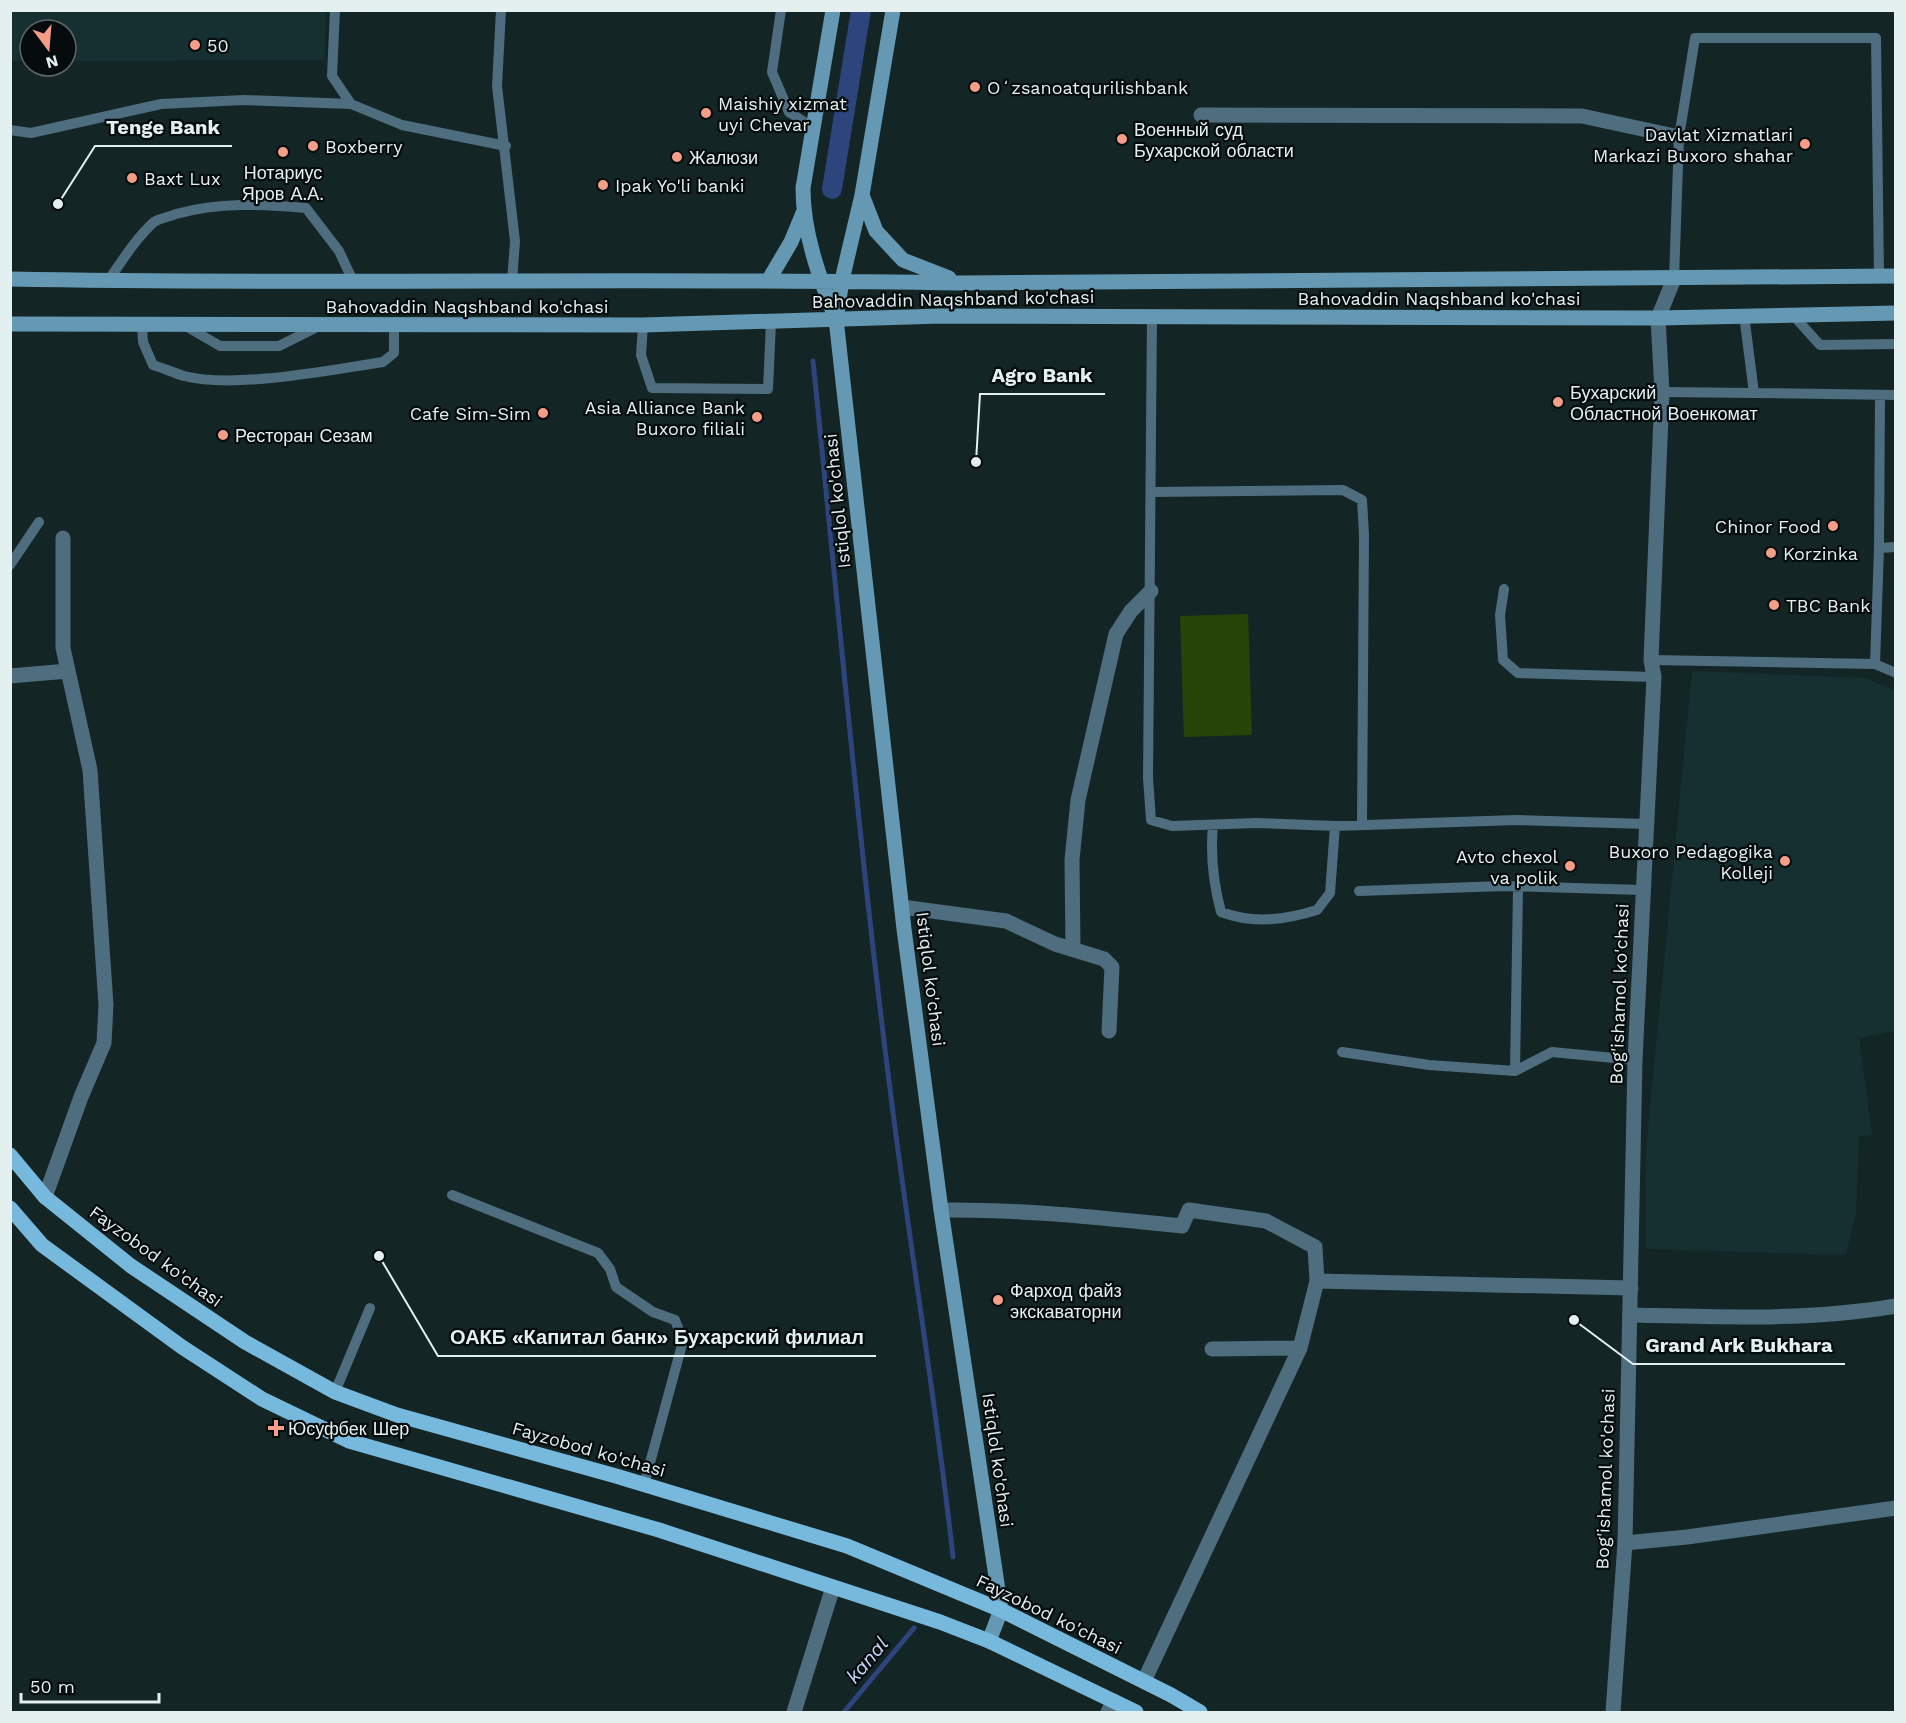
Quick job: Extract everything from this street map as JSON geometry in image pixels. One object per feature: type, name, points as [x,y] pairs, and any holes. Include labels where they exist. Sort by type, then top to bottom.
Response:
[{"type":"main road","points":[[832,10],[803,188],[803,213],[820,280],[836,319]]},
{"type":"main road","points":[[836,319],[842,280],[862,195],[893,10]]},
{"type":"main road","points":[[862,195],[876,231],[903,260],[960,283]]},
{"type":"main road","points":[[768,281],[791,242],[803,213]]},
{"type":"main road","name":"Bahovaddin Naqshband ko'chasi","points":[[10,279],[512,282],[842,280],[960,283],[1896,276]]},
{"type":"main road","name":"Bahovaddin Naqshband ko'chasi","points":[[10,324],[643,325],[836,319],[1152,316],[1658,318],[1896,313]]},
{"type":"main road","name":"Istiqlol ko'chasi","points":[[836,319],[902,907],[941,1210],[1000,1610],[989,1641]]},
{"type":"main road","name":"Fayzobod ko'chasi","points":[[10,1155],[45,1197],[141,1272],[245,1342],[335,1392],[397,1415],[644,1485],[847,1546],[1000,1610],[1144,1681],[1200,1713]]},
{"type":"main road","points":[[10,1208],[42,1245],[182,1347],[262,1399],[349,1441],[659,1530],[833,1587],[989,1641],[1111,1707],[1136,1713]]},
{"type":"street","points":[[1201,115],[1582,116],[1679,137]]},
{"type":"street","name":"Bog'ishamol ko'chasi","points":[[1613,1713],[1625,1543],[1635,1060],[1654,677],[1651,660],[1662,392],[1658,318],[1674,279]]},
{"type":"street","points":[[45,1197],[81,1096],[104,1043],[106,1005],[90,770],[63,648],[63,538]]},
{"type":"street","points":[[1073,949],[1072,860],[1078,800],[1116,634],[1131,611],[1151,591]]},
{"type":"street","points":[[10,676],[68,671]]},
{"type":"street","points":[[902,907],[1006,921],[1073,949],[1104,959],[1112,967],[1109,1031]]},
{"type":"street","points":[[941,1210],[1030,1212],[1182,1226],[1189,1210],[1266,1221],[1315,1246],[1317,1281],[1300,1348],[1144,1681]]},
{"type":"street","points":[[1317,1281],[1630,1288]]},
{"type":"street","points":[[1630,1316],[1784,1317],[1853,1313],[1896,1306]]},
{"type":"street","points":[[1212,1349],[1300,1348]]},
{"type":"street","points":[[1625,1543],[1687,1537],[1896,1508]]},
{"type":"street","points":[[794,1713],[833,1587]]},
{"type":"lane","points":[[335,10],[332,76],[351,104]]},
{"type":"lane","points":[[501,10],[497,86],[506,146],[515,241],[512,282]]},
{"type":"lane","points":[[781,10],[772,72],[789,112],[813,128]]},
{"type":"lane","points":[[1674,279],[1679,137],[1695,38],[1876,38],[1879,276]]},
{"type":"lane","points":[[10,130],[31,133],[161,104],[244,100],[351,104],[402,125],[506,146]]},
{"type":"lane","points":[[108,281],[127,253],[156,221],[193,209],[224,205],[267,204],[306,208],[339,251],[353,280]]},
{"type":"lane","points":[[1792,314],[1820,345],[1896,344]]},
{"type":"lane","points":[[1744,315],[1754,393]]},
{"type":"lane","points":[[1152,316],[1148,778],[1151,820],[1172,826],[1335,826],[1517,820],[1646,824]]},
{"type":"lane","points":[[643,325],[641,355],[652,388],[768,389],[771,322]]},
{"type":"lane","points":[[142,325],[143,342],[153,365],[185,376],[222,379],[274,378],[383,362],[394,353],[394,325]]},
{"type":"lane","points":[[1662,392],[1896,395]]},
{"type":"lane","points":[[1875,664],[1879,548],[1880,395]]},
{"type":"lane","points":[[1151,492],[1343,490],[1362,500],[1364,535],[1362,825]]},
{"type":"lane","points":[[10,565],[39,522]]},
{"type":"lane","points":[[1879,548],[1896,547]]},
{"type":"lane","points":[[1504,589],[1500,615],[1503,660],[1518,673],[1654,677]]},
{"type":"lane","points":[[1651,660],[1875,664],[1896,673]]},
{"type":"lane","points":[[1213,825],[1210,854],[1212,880],[1221,912],[1239,918],[1267,920],[1317,910],[1330,893],[1335,826]]},
{"type":"lane","points":[[1359,891],[1518,887],[1642,890]]},
{"type":"lane","points":[[1515,1071],[1518,887]]},
{"type":"lane","points":[[1342,1052],[1429,1065],[1515,1071],[1552,1052],[1635,1060]]},
{"type":"lane","points":[[452,1195],[598,1253],[610,1269],[616,1287],[653,1312],[675,1320],[683,1341],[644,1485]]},
{"type":"lane","points":[[335,1392],[370,1308]]},
{"type":"shaded area","name":"50","points":[[12,11],[326,11],[325,60],[78,61],[78,18],[18,18],[18,61],[11,61]]},
{"type":"shaded area","name":"Buxoro Pedagogika Kolleji","points":[[1692,671],[1866,678],[1895,691],[1895,1031],[1859,1038],[1872,1134],[1859,1137],[1856,1213],[1846,1255],[1646,1249],[1646,1149]]},
{"type":"green space","points":[[1248,614],[1252,735],[1184,737],[1180,616]]},
{"type":"waterway","points":[[832,189],[861,10]]},
{"type":"waterway","points":[[813,361],[882,1025],[953,1557]]},
{"type":"waterway","name":"kanal","points":[[844,1712],[914,1628]]},
{"type":"place","name":"50","points":[[195,45]]},
{"type":"place","name":"Oʻzsanoatqurilishbank","points":[[975,87]]},
{"type":"place","name":"Maishiy xizmat uyi Chevar","points":[[706,113]]},
{"type":"place","name":"Военный суд Бухарской области","points":[[1122,139]]},
{"type":"place","name":"Davlat Xizmatlari Markazi Buxoro shahar","points":[[1805,144]]},
{"type":"place","name":"Boxberry","points":[[313,146]]},
{"type":"place","name":"Нотариус Яров А.А.","points":[[283,152]]},
{"type":"place","name":"Жалюзи","points":[[677,157]]},
{"type":"place","name":"Baxt Lux","points":[[132,178]]},
{"type":"place","name":"Ipak Yo'li banki","points":[[603,185]]},
{"type":"place","name":"Tenge Bank","points":[[58,204]]},
{"type":"place","name":"Бухарский Областной Военкомат","points":[[1558,402]]},
{"type":"place","name":"Cafe Sim-Sim","points":[[543,413]]},
{"type":"place","name":"Asia Alliance Bank Buxoro filiali","points":[[757,417]]},
{"type":"place","name":"Ресторан Сезам","points":[[223,435]]},
{"type":"place","name":"Agro Bank","points":[[976,462]]},
{"type":"place","name":"Chinor Food","points":[[1833,526]]},
{"type":"place","name":"Korzinka","points":[[1771,553]]},
{"type":"place","name":"TBC Bank","points":[[1774,605]]},
{"type":"place","name":"Buxoro Pedagogika Kolleji","points":[[1785,861]]},
{"type":"place","name":"Avto chexol va polik","points":[[1570,866]]},
{"type":"place","name":"ОАКБ «Капитал банк» Бухарский филиал","points":[[379,1256]]},
{"type":"place","name":"Фарход файз экскаваторни","points":[[998,1300]]},
{"type":"place","name":"Grand Ark Bukhara","points":[[1574,1320]]},
{"type":"place","name":"Юсуфбек Шер","points":[[276,1428]]}]
